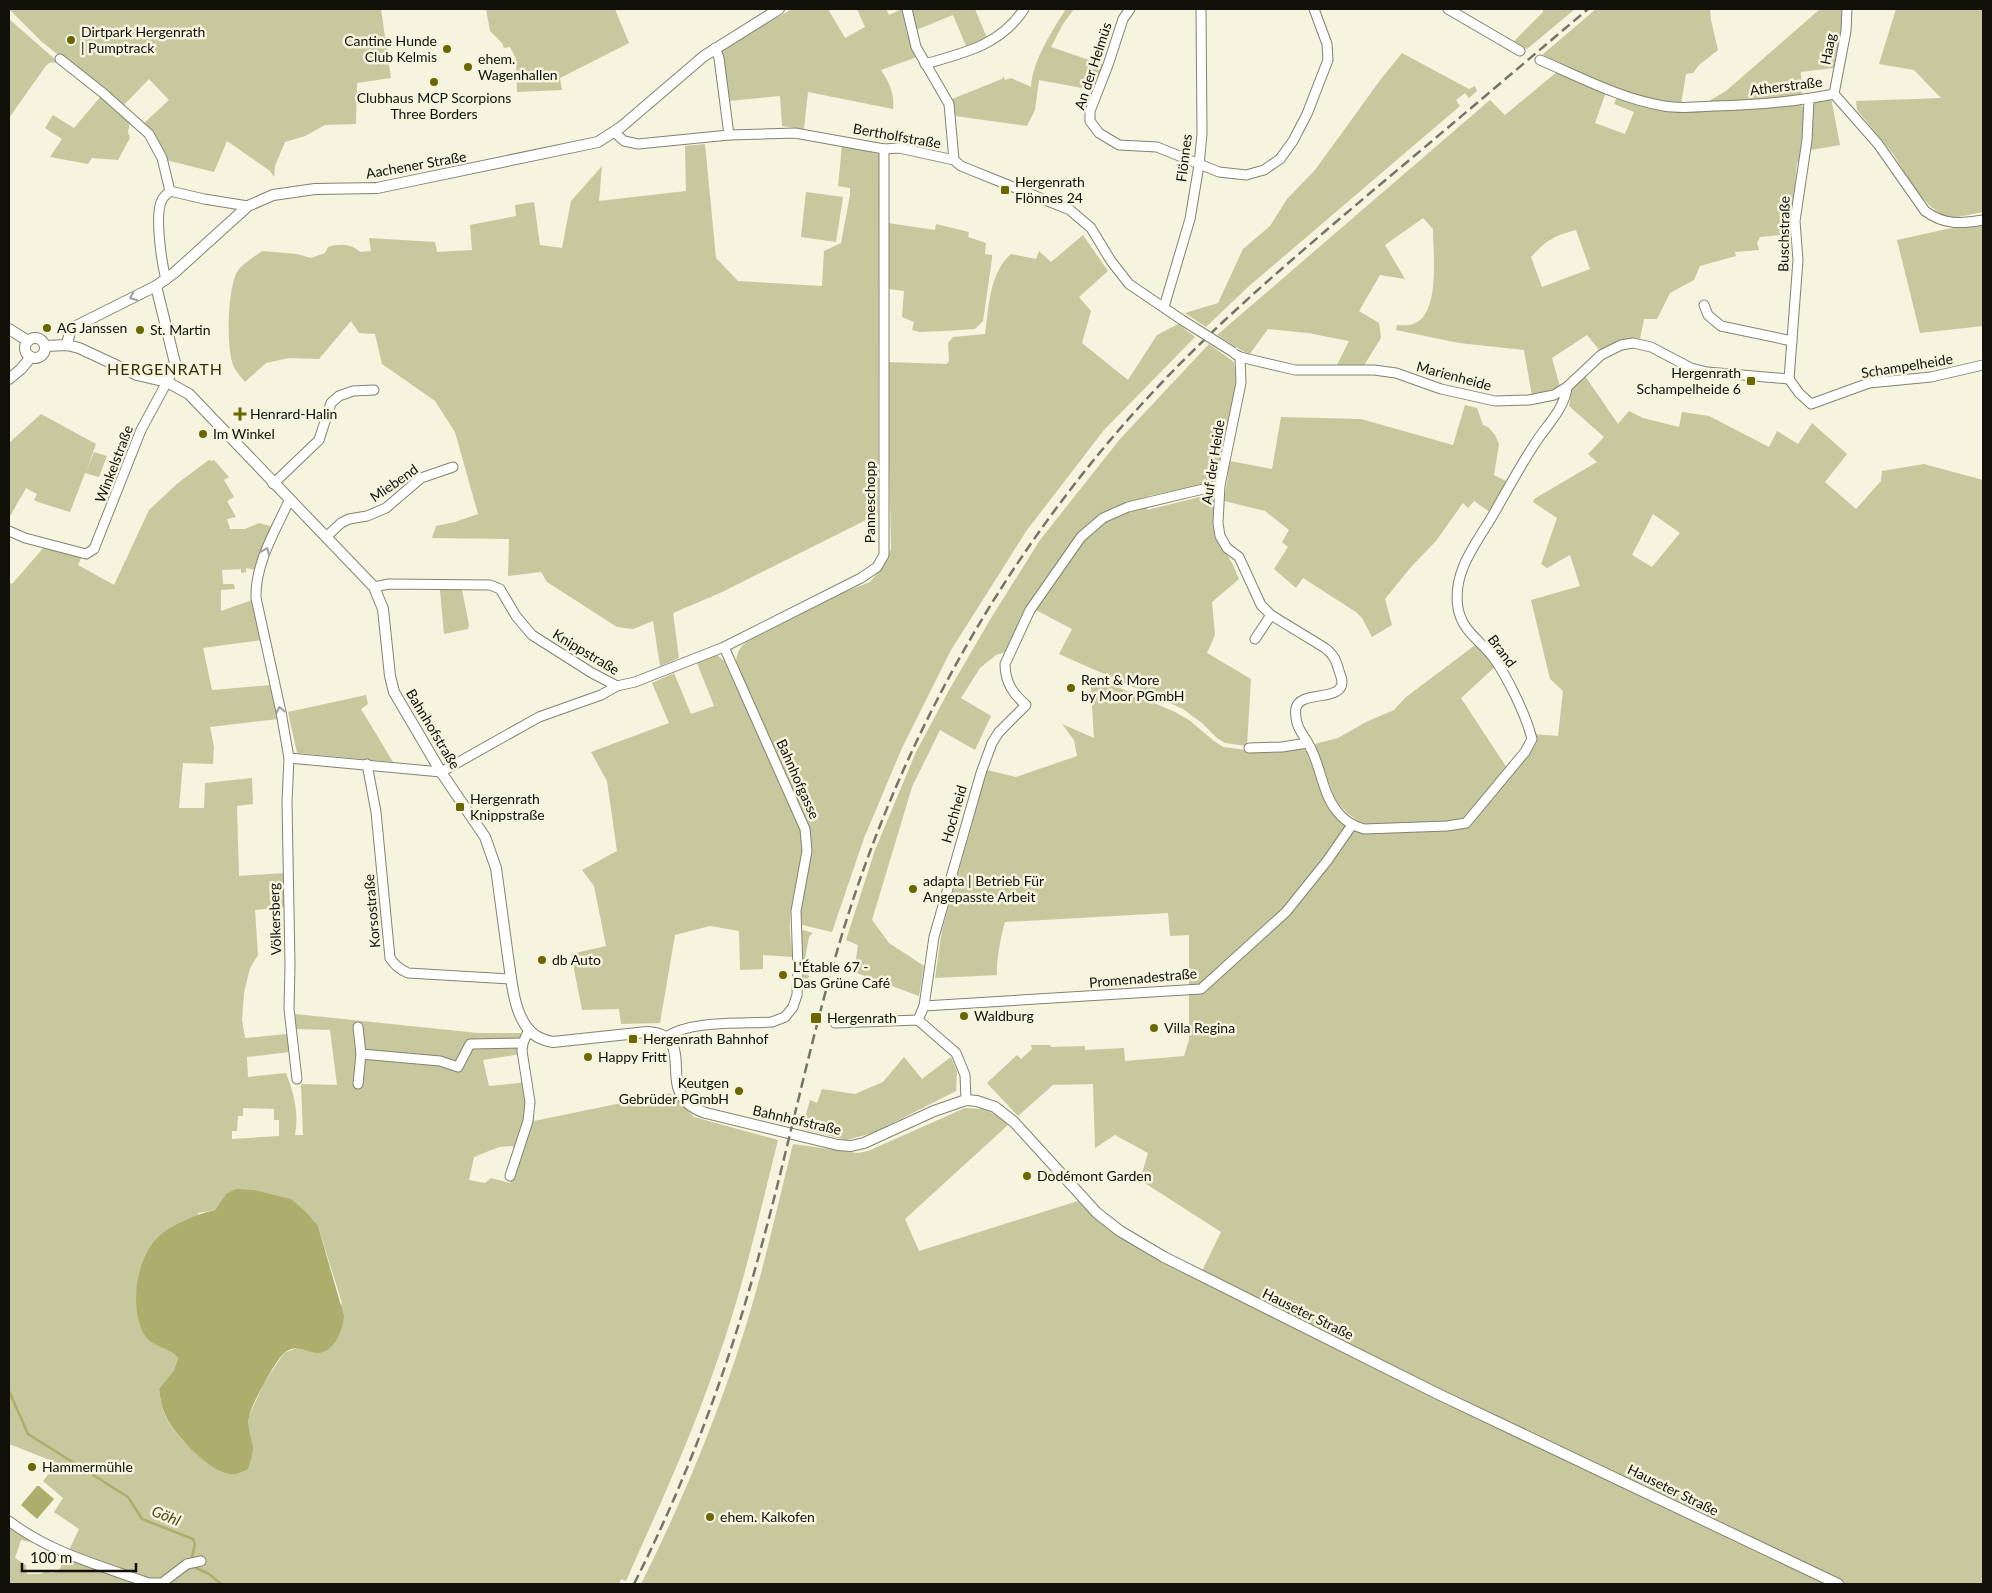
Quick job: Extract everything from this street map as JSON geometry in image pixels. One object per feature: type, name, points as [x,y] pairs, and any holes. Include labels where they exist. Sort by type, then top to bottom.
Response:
[{"type":"street","name":"Aachener Straße","points":[[67,346],[70,331],[76,326],[166,280],[248,206],[273,195],[292,191],[377,188],[598,142],[614,132],[664,88],[715,48],[779,9]]},
{"type":"street","points":[[907,9],[916,47],[948,104],[954,160]]},
{"type":"street","points":[[925,64],[959,55],[992,41],[1006,31],[1017,20],[1024,9]]},
{"type":"street","name":"An der Helmüs","points":[[1130,9],[1122,19],[1108,65],[1090,111],[1090,121],[1099,133],[1119,145],[1157,147],[1219,172],[1246,175],[1264,170],[1280,159],[1293,141],[1306,114],[1328,60],[1328,44],[1314,9]]},
{"type":"street","name":"Flönnes","points":[[1164,307],[1190,219],[1199,164],[1202,134],[1201,9]]},
{"type":"street","points":[[1448,9],[1520,51]]},
{"type":"street","name":"Haag","points":[[1834,94],[1846,31],[1847,9]]},
{"type":"street","points":[[715,48],[719,58],[730,136]]},
{"type":"street","points":[[60,59],[103,93],[149,134],[162,158],[170,191]]},
{"type":"street","name":"Atherstraße","points":[[1540,60],[1614,91],[1665,106],[1680,108],[1761,105],[1834,94],[1878,144],[1926,211],[1935,218],[1950,223],[1983,220]]},
{"type":"street","name":"Buschstraße","points":[[1789,379],[1798,260],[1795,221],[1807,140],[1809,99]]},
{"type":"street","name":"Bertholfstraße","points":[[614,132],[624,141],[630,143],[795,132],[884,148],[900,148],[954,160],[961,166],[1070,210],[1091,228],[1124,280],[1182,320]]},
{"type":"street","name":"Panneschopp","points":[[617,686],[635,682],[724,647],[861,578],[877,567],[884,555],[884,148]]},
{"type":"street","points":[[170,191],[204,200],[248,206]]},
{"type":"street","points":[[166,280],[160,240],[160,207],[162,199],[170,191]]},
{"type":"street","points":[[156,286],[176,363],[166,382]]},
{"type":"street","points":[[1704,305],[1708,315],[1721,326],[1792,341]]},
{"type":"street","name":"Marienheide","points":[[1182,320],[1236,355],[1295,370],[1374,370],[1396,374],[1441,389],[1495,401],[1529,400],[1554,395],[1567,387],[1601,355],[1621,345],[1633,343],[1651,347],[1691,368],[1708,372],[1789,379]]},
{"type":"street","points":[[9,329],[28,341]]},
{"type":"street","points":[[35,338],[39,339],[44,346],[42,354],[38,357],[31,357],[25,349],[28,341],[35,338]]},
{"type":"street","name":"Bahnhofstraße","points":[[44,346],[79,348],[137,375],[166,382],[180,388],[199,404],[273,484],[374,588],[383,609],[390,676],[394,692],[441,772],[485,837],[491,852],[496,868],[511,980],[520,1015],[529,1029]]},
{"type":"street","name":"Auf der Heide","points":[[1236,355],[1241,383],[1220,485],[1218,523],[1220,536],[1227,548],[1239,557],[1261,605],[1270,615],[1326,648],[1337,662],[1342,682],[1340,687],[1334,693],[1302,700],[1298,703],[1296,709],[1297,721],[1310,746],[1329,800],[1339,814],[1352,824]]},
{"type":"street","points":[[9,379],[31,357]]},
{"type":"street","name":"Schampelheide","points":[[1789,379],[1799,393],[1811,404],[1869,383],[1931,377],[1983,366]]},
{"type":"street","name":"Winkelstraße","points":[[9,531],[25,538],[86,554],[94,549],[141,430],[166,382]]},
{"type":"street","name":"Brand","points":[[1352,824],[1364,829],[1383,829],[1447,826],[1466,823],[1525,752],[1532,739],[1522,712],[1501,669],[1492,655],[1468,632],[1462,622],[1458,609],[1457,592],[1459,580],[1471,548],[1530,451],[1562,405],[1567,387]]},
{"type":"street","points":[[273,484],[319,440],[331,403],[339,396],[354,391],[374,390]]},
{"type":"street","name":"Miebend","points":[[326,537],[341,523],[349,519],[367,516],[386,508],[422,478],[453,467]]},
{"type":"street","name":"Hochheid","points":[[918,1020],[924,1006],[934,937],[980,773],[992,743],[999,732],[1026,705],[1009,686],[1005,674],[1005,664],[1030,610],[1081,537],[1103,518],[1128,507],[1220,485]]},
{"type":"street","name":"Völkersberg","points":[[289,500],[261,563],[256,592],[289,758],[287,811],[290,1008],[297,1079]]},
{"type":"street","name":"Knippstraße","points":[[374,588],[389,584],[490,585],[500,589],[516,616],[532,635],[592,673],[617,686]]},
{"type":"street","points":[[1255,639],[1270,615]]},
{"type":"street","name":"Bahnhofgasse","points":[[666,1037],[674,1032],[697,1027],[772,1022],[785,1018],[793,1007],[798,990],[796,911],[807,851],[805,829],[724,647]]},
{"type":"street","name":"Knippstraße","points":[[441,772],[539,717],[601,694],[617,686]]},
{"type":"street","points":[[1249,748],[1282,747],[1307,742]]},
{"type":"street","points":[[289,758],[441,772]]},
{"type":"street","name":"Korsostraße","points":[[367,764],[376,812],[390,958],[400,969],[408,973],[511,980]]},
{"type":"street","name":"Promenadestraße","points":[[924,1006],[1201,989],[1286,912],[1327,861],[1352,824]]},
{"type":"street","points":[[835,1023],[918,1020],[956,1053],[965,1075],[966,1100]]},
{"type":"street","points":[[358,1027],[361,1054],[358,1084]]},
{"type":"street","points":[[510,1176],[528,1120],[530,1102],[522,1051],[523,1042],[529,1029],[544,1041],[553,1042],[648,1032],[666,1037]]},
{"type":"street","name":"Bahnhofstraße","points":[[666,1037],[673,1046],[676,1056],[678,1087],[684,1099],[694,1109],[838,1145],[851,1146],[864,1143],[942,1108],[966,1100]]},
{"type":"street","points":[[361,1054],[440,1061],[458,1067],[470,1044],[523,1042]]},
{"type":"street","name":"Hauseter Straße","points":[[966,1100],[987,1104],[1006,1114],[1098,1213],[1120,1231],[1164,1257],[1436,1393],[1838,1584]]},
{"type":"street","points":[[10,1523],[55,1548],[149,1583],[155,1584],[168,1580],[187,1564],[201,1562]]},
{"type":"green space","points":[[9,9],[381,9],[391,78],[357,83],[356,124],[325,125],[305,136],[285,142],[275,166],[274,177],[270,171],[227,141],[214,172],[166,160],[143,124],[169,100],[149,79],[123,106],[42,42]]},
{"type":"green space","points":[[486,9],[615,9],[629,43],[560,78],[562,90],[517,92],[516,59],[510,47],[504,48],[502,43],[490,31]]},
{"type":"green space","points":[[792,9],[828,9],[845,38],[865,27],[857,9],[886,9],[889,15],[902,9],[907,33],[917,57],[881,70],[891,88],[893,109],[808,92],[804,129],[782,126],[780,96],[729,101],[721,50]]},
{"type":"green space","points":[[911,9],[975,9],[987,38],[966,46],[953,15],[916,30]]},
{"type":"green space","points":[[1066,9],[1074,9],[1063,24],[1051,47],[1104,65],[1093,90],[1039,80],[1035,110],[1027,126],[955,116],[952,99],[1002,79],[1003,76],[1005,80],[1011,78],[1031,87],[1032,77],[1039,57],[1049,36]]},
{"type":"green space","points":[[1543,9],[1575,9],[1527,49],[1514,41],[1543,12]]},
{"type":"green space","points":[[1596,9],[1710,9],[1718,50],[1699,65],[1693,73],[1686,74],[1681,104],[1645,97],[1627,91],[1542,55]]},
{"type":"green space","points":[[1820,9],[1844,9],[1843,30],[1834,68],[1801,72],[1802,107],[1831,98],[1840,145],[1811,150],[1797,163],[1791,234],[1760,237],[1757,243],[1759,250],[1735,252],[1736,256],[1700,266],[1694,280],[1670,293],[1657,319],[1644,319],[1640,339],[1619,341],[1600,351],[1587,335],[1552,358],[1560,387],[1532,396],[1524,350],[1459,343],[1396,330],[1397,325],[1411,325],[1422,318],[1428,309],[1432,296],[1434,282],[1433,229],[1423,218],[1385,245],[1405,279],[1380,275],[1359,311],[1379,323],[1381,338],[1363,367],[1336,367],[1349,341],[1308,333],[1268,329],[1249,355],[1217,335],[1490,100],[1505,115],[1558,71],[1606,92],[1595,123],[1625,134],[1634,112],[1614,104],[1617,96],[1710,108],[1709,101],[1726,91]],"holes":[[[1576,230],[1590,269],[1542,287],[1531,257],[1551,239]]]},
{"type":"green space","points":[[1896,9],[1983,9],[1983,212],[1948,219],[1930,206],[1913,187],[1894,155],[1857,110],[1856,101],[1941,98],[1914,70],[1879,64]]},
{"type":"green space","points":[[9,19],[58,62],[49,63],[45,67],[9,118]]},
{"type":"green space","points":[[1402,53],[1469,89],[1475,86],[1477,91],[1469,98],[1465,93],[1456,100],[1460,106],[1248,287],[1206,327],[1185,313],[1218,303],[1243,249],[1270,226],[1287,199],[1315,170]]},
{"type":"green space","points":[[101,96],[130,122],[128,132],[130,138],[118,160],[92,158],[88,164],[50,157],[62,139],[45,128],[53,115],[74,128]]},
{"type":"green space","points":[[705,144],[716,258],[738,281],[822,286],[824,251],[841,243],[850,195],[850,188],[838,186],[842,145],[879,154],[878,514],[720,593],[673,613],[679,658],[660,666],[653,621],[633,629],[617,627],[547,582],[541,572],[508,576],[509,539],[432,538],[436,526],[478,514],[455,432],[435,401],[382,364],[375,334],[359,333],[351,321],[319,359],[289,358],[266,363],[245,382],[235,369],[230,350],[231,294],[233,282],[238,271],[244,264],[262,251],[297,254],[311,258],[325,253],[328,247],[337,245],[350,246],[360,252],[371,251],[369,238],[435,242],[437,252],[472,250],[470,225],[516,216],[515,205],[534,202],[540,245],[562,248],[571,201],[602,166],[599,201],[686,191],[685,146]]},
{"type":"green space","points":[[806,192],[843,197],[836,242],[801,237]]},
{"type":"green space","points":[[888,223],[935,230],[936,224],[969,232],[968,237],[986,243],[985,254],[992,255],[992,259],[983,321],[975,329],[919,332],[912,330],[914,322],[902,317],[904,291],[888,289]]},
{"type":"green space","points":[[1983,223],[1983,326],[1920,333],[1897,240]]},
{"type":"green space","points":[[1083,235],[1108,271],[1079,297],[1091,311],[1082,343],[1128,380],[1157,335],[1178,324],[1195,337],[1104,430],[1027,530],[951,650],[902,748],[864,838],[832,932],[798,924],[797,911],[810,852],[810,831],[736,666],[739,650],[750,640],[842,593],[870,582],[882,567],[891,549],[887,362],[946,364],[949,361],[948,343],[953,337],[985,334],[994,281],[998,271],[1011,254],[1036,259],[1039,251],[1051,262]]},
{"type":"green space","points":[[1209,344],[1234,362],[1236,377],[1234,407],[1216,482],[1148,496],[1147,510],[1216,493],[1217,538],[1239,579],[1212,602],[1215,635],[1207,653],[1251,679],[1247,746],[1225,743],[1183,709],[1059,654],[1072,629],[1036,610],[1022,634],[1009,651],[996,655],[980,668],[961,698],[991,716],[975,750],[940,730],[912,787],[872,920],[889,943],[924,966],[919,996],[854,972],[858,945],[846,940],[875,850],[916,752],[948,692],[991,618],[1040,540],[1120,439]]},
{"type":"green space","points":[[1585,376],[1618,424],[1629,411],[1643,418],[1679,427],[1682,412],[1709,416],[1769,447],[1777,431],[1798,444],[1812,423],[1847,454],[1825,482],[1856,509],[1881,481],[1882,471],[1924,464],[1983,480],[1983,1584],[641,1584],[688,1483],[728,1380],[757,1289],[793,1144],[858,1153],[868,1151],[965,1108],[982,1109],[997,1115],[1008,1125],[905,1219],[919,1251],[1078,1201],[1090,1213],[1134,1246],[1198,1279],[1221,1232],[1140,1180],[1148,1153],[1115,1135],[1095,1148],[1093,1084],[1053,1085],[1018,1116],[987,1083],[1017,1055],[1021,1059],[1032,1049],[1031,1045],[1050,1045],[1051,1047],[1085,1046],[1085,1050],[1124,1048],[1125,1061],[1184,1056],[1189,1040],[1189,935],[1170,936],[1168,913],[1005,922],[999,948],[997,975],[935,978],[942,930],[987,770],[1016,777],[1077,756],[1074,740],[1062,724],[1094,738],[1090,675],[1175,712],[1189,720],[1223,747],[1247,750],[1305,749],[1333,815],[1347,827],[1467,827],[1534,734],[1558,736],[1563,691],[1550,679],[1531,600],[1580,586],[1570,555],[1547,568],[1541,564],[1557,518],[1533,502],[1534,499],[1597,462],[1588,454],[1604,437],[1569,406],[1572,388]],"holes":[[[1653,514],[1680,533],[1652,567],[1632,555]]]},
{"type":"green space","points":[[1465,405],[1477,408],[1483,425],[1488,427],[1495,435],[1499,444],[1494,475],[1508,482],[1490,512],[1474,501],[1468,508],[1463,503],[1436,541],[1411,567],[1385,599],[1392,625],[1372,637],[1362,618],[1356,612],[1303,578],[1296,588],[1274,569],[1288,547],[1282,542],[1289,530],[1265,511],[1224,501],[1230,461],[1272,469],[1281,417],[1361,419],[1453,445]]},
{"type":"green space","points":[[41,414],[96,444],[86,472],[94,452],[107,456],[99,477],[85,473],[70,512],[34,500],[37,494],[26,488],[9,518],[9,443]]},
{"type":"green space","points":[[209,460],[214,460],[229,477],[224,480],[234,497],[227,501],[236,517],[227,519],[230,529],[245,529],[259,523],[270,526],[272,530],[255,570],[246,568],[246,572],[241,573],[241,569],[222,570],[223,584],[234,584],[235,589],[221,590],[221,611],[252,600],[262,640],[203,648],[212,690],[271,685],[278,719],[210,727],[214,747],[213,764],[183,763],[179,808],[204,808],[205,783],[252,778],[253,804],[237,806],[239,876],[284,873],[285,907],[255,910],[258,955],[250,968],[244,993],[242,1020],[245,1038],[287,1034],[290,1052],[247,1057],[248,1077],[286,1073],[295,1103],[295,1135],[303,1135],[301,1084],[337,1085],[330,1030],[295,1029],[295,1014],[478,1033],[525,1033],[521,1054],[483,1060],[489,1086],[529,1082],[534,1121],[670,1093],[694,1117],[778,1140],[742,1283],[725,1339],[673,1475],[626,1581],[621,1579],[619,1584],[161,1584],[191,1566],[206,1562],[205,1558],[183,1563],[156,1582],[68,1552],[79,1529],[54,1512],[63,1498],[43,1481],[53,1468],[55,1462],[9,1444],[9,582],[12,584],[45,546],[82,556],[78,565],[114,585],[149,510],[178,483]],"holes":[[[243,1108],[274,1109],[274,1120],[279,1120],[279,1136],[232,1139],[232,1131],[237,1131],[238,1116],[243,1116]],[[511,1146],[522,1149],[510,1183],[491,1178],[485,1183],[469,1180],[474,1157],[499,1147]],[[226,1194],[318,1226],[342,1303],[318,1353],[299,1347],[284,1353],[264,1383],[249,1416],[248,1430],[253,1448],[230,1474],[191,1449],[175,1432],[164,1413],[159,1389],[174,1370],[178,1358],[173,1352],[198,1213],[215,1210]]]},
{"type":"green space","points":[[440,590],[462,590],[469,625],[468,629],[444,634]]},
{"type":"green space","points":[[1478,643],[1497,665],[1461,698],[1507,768],[1466,819],[1457,822],[1376,826],[1361,823],[1347,813],[1335,800],[1315,744],[1338,738],[1366,722],[1394,710],[1406,697]]},
{"type":"green space","points":[[717,655],[724,661],[801,828],[803,840],[801,863],[793,897],[790,921],[793,957],[763,955],[763,969],[740,970],[739,931],[710,926],[675,935],[660,1023],[621,1024],[619,1009],[582,1010],[571,954],[606,946],[594,886],[582,870],[617,851],[607,781],[591,752],[669,723],[652,683],[674,673],[691,714],[714,706],[697,663]]},
{"type":"green space","points":[[366,695],[368,704],[361,709],[393,762],[297,753],[288,712]]},
{"type":"green space","points":[[800,931],[813,933],[809,937],[803,969],[809,976],[807,984],[802,986]]},
{"type":"green space","points":[[904,1057],[922,1079],[951,1057],[957,1071],[956,1091],[873,1133],[846,1140],[802,1129],[810,1100],[817,1103],[822,1089],[855,1094],[883,1082]]},
{"type":"green space","points":[[9,1523],[32,1538],[29,1542],[21,1540],[15,1558],[26,1565],[27,1574],[41,1574],[46,1571],[52,1573],[59,1570],[67,1556],[149,1584],[9,1584]]},
{"type":"shaded area","points":[[236,1189],[254,1190],[291,1199],[318,1226],[344,1316],[340,1333],[329,1349],[317,1353],[297,1348],[289,1350],[280,1357],[259,1393],[249,1417],[253,1447],[248,1469],[230,1474],[211,1466],[201,1458],[182,1440],[168,1420],[162,1406],[159,1389],[174,1370],[178,1358],[170,1351],[147,1339],[139,1323],[136,1297],[140,1270],[151,1245],[159,1236],[171,1227],[186,1220],[215,1210],[226,1194]]},
{"type":"shaded area","points":[[37,1486],[54,1499],[37,1519],[21,1505]]},
{"type":"waterway","name":"Göhl","points":[[9,1391],[28,1434],[128,1497],[142,1519],[193,1539],[195,1544],[193,1560]]},
{"type":"waterway","name":"Göhl","points":[[195,1565],[196,1568],[209,1574],[221,1584]]},
{"type":"railway","points":[[634,1584],[689,1464],[734,1340],[771,1209],[829,979],[857,888],[884,816],[914,746],[948,678],[986,612],[1028,548],[1073,487],[1121,428],[1172,372],[1294,258],[1588,9]]},
{"type":"place","name":"Dirtpark Hergenrath | Pumptrack","points":[[71,40]]},
{"type":"place","name":"Cantine Hunde Club Kelmis","points":[[447,49]]},
{"type":"place","name":"ehem. Wagenhallen","points":[[468,67]]},
{"type":"place","name":"Clubhaus MCP Scorpions Three Borders","points":[[434,82]]},
{"type":"place","name":"Hergenrath Flönnes 24","points":[[1005,190]]},
{"type":"place","name":"AG Janssen","points":[[47,328]]},
{"type":"place","name":"St. Martin","points":[[140,330]]},
{"type":"place","name":"Hergenrath Schampelheide 6","points":[[1751,381]]},
{"type":"place","name":"Henrard-Halin","points":[[240,414]]},
{"type":"place","name":"Im Winkel","points":[[203,434]]},
{"type":"place","name":"Rent & More by Moor PGmbH","points":[[1071,688]]},
{"type":"place","name":"Hergenrath Knippstraße","points":[[460,807]]},
{"type":"place","name":"adapta | Betrieb Für Angepasste Arbeit","points":[[913,889]]},
{"type":"place","name":"db Auto","points":[[542,960]]},
{"type":"place","name":"L'Étable 67 - Das Grüne Café","points":[[783,975]]},
{"type":"place","name":"Waldburg","points":[[964,1016]]},
{"type":"place","name":"Hergenrath","points":[[816,1018]]},
{"type":"place","name":"Villa Regina","points":[[1154,1028]]},
{"type":"place","name":"Hergenrath Bahnhof","points":[[633,1039]]},
{"type":"place","name":"Happy Fritt","points":[[588,1057]]},
{"type":"place","name":"Keutgen Gebrüder PGmbH","points":[[739,1091]]},
{"type":"place","name":"Dodémont Garden","points":[[1027,1176]]},
{"type":"place","name":"Hammermühle","points":[[32,1467]]},
{"type":"place","name":"ehem. Kalkofen","points":[[710,1517]]},
{"type":"district","name":"HERGENRATH","points":[[165,369]]}]
